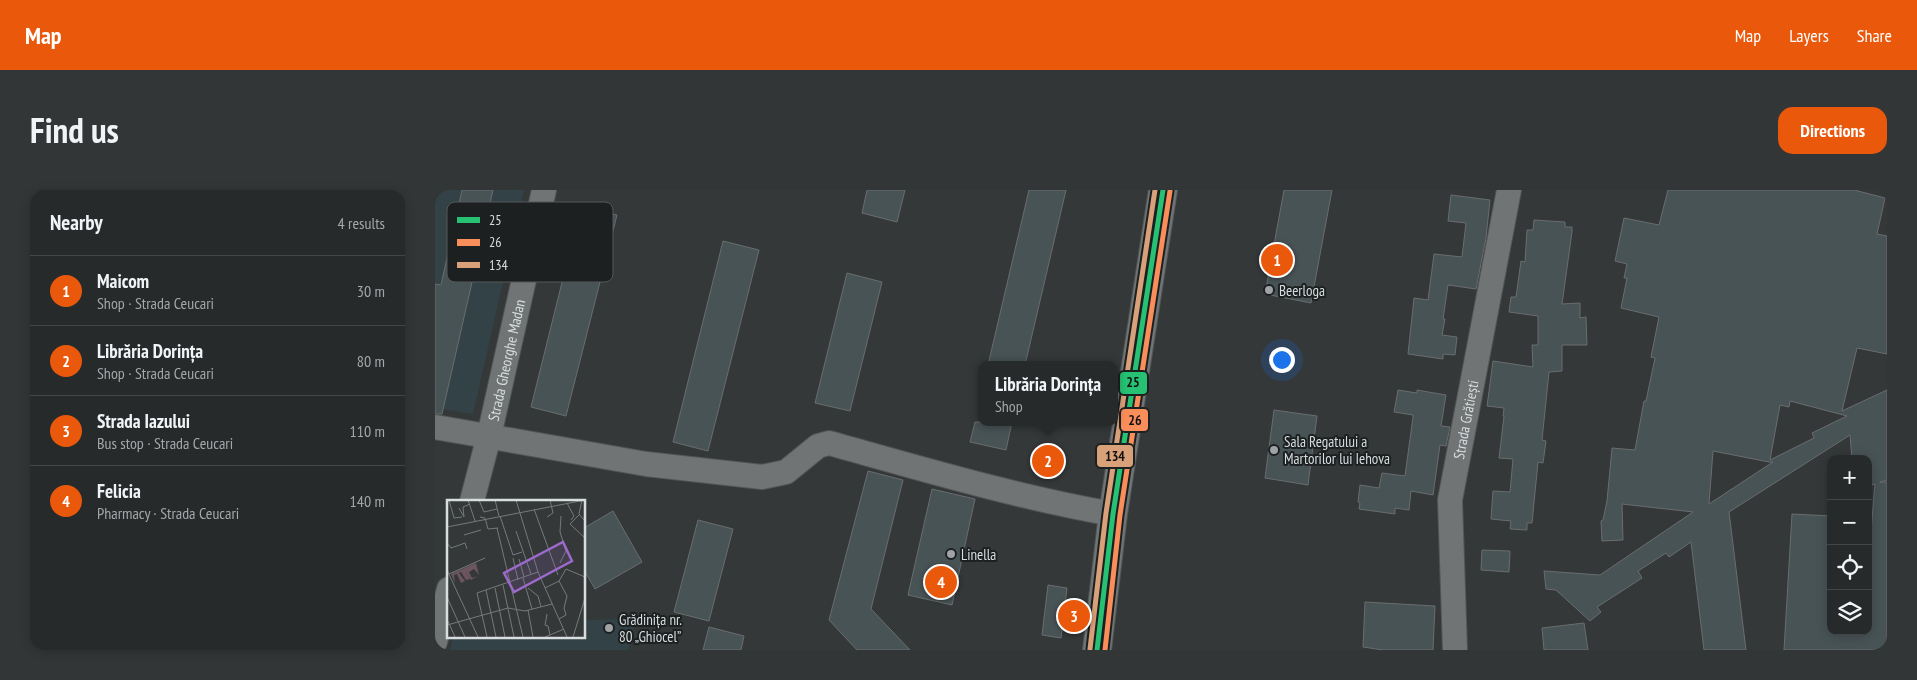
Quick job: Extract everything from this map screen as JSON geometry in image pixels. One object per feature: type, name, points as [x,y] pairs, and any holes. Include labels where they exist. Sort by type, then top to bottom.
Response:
[{"type":"street","points":[[1097,650],[1113,514],[1163,190]]},
{"type":"street","name":"Strada Grătiești","points":[[1455,650],[1450,500],[1509,190]]},
{"type":"street","name":"Strada Gheorghe Madan","points":[[471,500],[489,436],[523,282]]},
{"type":"street","points":[[435,427],[647,464],[762,477],[786,472],[814,449],[829,443],[963,481],[1067,506],[1113,514]]},
{"type":"street","points":[[435,642],[447,597]]},
{"type":"shaded area","points":[[435,190],[524,190],[521,202],[447,202],[447,282],[503,282],[473,414],[435,408]]},
{"type":"shaded area","name":"Grădinița nr. 80 „Ghiocel”","points":[[636,619],[628,650],[450,650],[453,638],[585,638],[585,620]]},
{"type":"building","points":[[462,190],[493,190],[490,202],[459,202]]},
{"type":"building","points":[[867,190],[905,190],[897,222],[862,213]]},
{"type":"building","points":[[1029,190],[1066,190],[1026,361],[989,361]]},
{"type":"building","points":[[1284,190],[1332,190],[1311,303],[1265,294]]},
{"type":"building","points":[[1668,190],[1854,190],[1885,198],[1877,234],[1887,236],[1887,354],[1857,348],[1842,411],[1887,390],[1887,480],[1880,482],[1887,482],[1887,650],[1784,650],[1792,514],[1827,516],[1827,635],[1872,635],[1872,520],[1875,484],[1872,485],[1872,455],[1852,455],[1850,435],[1729,512],[1746,650],[1704,650],[1691,542],[1669,557],[1666,553],[1638,571],[1642,578],[1597,607],[1601,612],[1590,621],[1556,590],[1546,589],[1544,571],[1600,575],[1693,512],[1622,504],[1623,540],[1602,541],[1601,521],[1603,520],[1607,501],[1612,448],[1635,450],[1644,401],[1646,401],[1655,358],[1651,357],[1659,317],[1621,308],[1627,278],[1624,278],[1627,264],[1615,261],[1624,218],[1659,225]],"holes":[[[1790,401],[1847,416],[1812,433],[1814,438],[1770,460],[1780,405],[1789,407]],[[1713,451],[1773,462],[1709,504]]]},
{"type":"building","points":[[1451,195],[1490,200],[1486,238],[1476,289],[1448,285],[1442,335],[1457,337],[1455,355],[1443,354],[1443,359],[1408,354],[1414,298],[1428,300],[1434,254],[1462,257],[1466,223],[1448,221]]},
{"type":"building","points":[[613,214],[617,215],[613,231]]},
{"type":"building","points":[[1534,220],[1565,222],[1565,227],[1572,227],[1562,304],[1580,303],[1580,318],[1586,317],[1587,345],[1562,345],[1562,371],[1549,372],[1542,440],[1546,441],[1543,463],[1538,462],[1532,523],[1527,523],[1527,530],[1510,529],[1511,521],[1491,519],[1493,491],[1510,492],[1513,459],[1499,458],[1504,408],[1487,406],[1493,361],[1533,367],[1532,345],[1538,345],[1538,316],[1509,312],[1511,297],[1516,297],[1521,261],[1525,262],[1527,230],[1533,230]]},
{"type":"building","points":[[723,241],[759,250],[708,451],[673,442]]},
{"type":"building","points":[[447,258],[447,282],[472,282],[442,414],[435,414],[435,284],[441,285]]},
{"type":"building","points":[[847,273],[882,282],[850,411],[815,403]]},
{"type":"building","points":[[562,282],[600,282],[566,416],[531,407]]},
{"type":"building","points":[[1398,390],[1417,393],[1417,390],[1446,395],[1441,426],[1450,427],[1446,446],[1440,445],[1433,495],[1411,491],[1409,510],[1395,508],[1395,514],[1359,509],[1360,485],[1379,488],[1382,473],[1405,476],[1413,415],[1394,412]]},
{"type":"building","points":[[1274,410],[1317,416],[1308,485],[1265,478]]},
{"type":"building","points":[[975,422],[978,422],[978,426],[1011,426],[1006,450],[970,442]]},
{"type":"building","points":[[868,471],[903,480],[871,609],[910,650],[857,650],[829,620]]},
{"type":"building","points":[[932,489],[975,499],[952,605],[908,595]]},
{"type":"building","points":[[613,511],[642,562],[595,589],[585,572],[585,527]]},
{"type":"building","points":[[698,520],[733,529],[709,621],[674,612]]},
{"type":"building","points":[[1482,550],[1510,551],[1509,572],[1481,570]]},
{"type":"building","points":[[1048,585],[1067,588],[1061,638],[1042,635]]},
{"type":"building","points":[[1365,602],[1435,606],[1433,650],[1383,650],[1363,647]]},
{"type":"building","points":[[1584,623],[1588,650],[1544,650],[1542,628]]},
{"type":"building","points":[[709,627],[744,636],[741,650],[703,650]]},
{"type":"transit line","name":"134","points":[[1090,649],[1106,513],[1155,190]]},
{"type":"transit line","name":"25","points":[[1097,650],[1113,514],[1163,190]]},
{"type":"transit line","name":"26","points":[[1105,650],[1120,515],[1170,191]]},
{"type":"place","name":"Maicom","points":[[1277,260]]},
{"type":"place","name":"Beerloga","points":[[1269,290]]},
{"type":"place","name":"Sala Regatului a Martorilor lui Iehova","points":[[1274,450]]},
{"type":"place","name":"Librăria Dorința","points":[[1048,461]]},
{"type":"place","name":"Linella","points":[[951,554]]},
{"type":"place","name":"Felicia","points":[[941,582]]},
{"type":"place","name":"Strada Iazului","points":[[1074,616]]},
{"type":"place","name":"Grădinița nr. 80 „Ghiocel”","points":[[609,628]]}]
